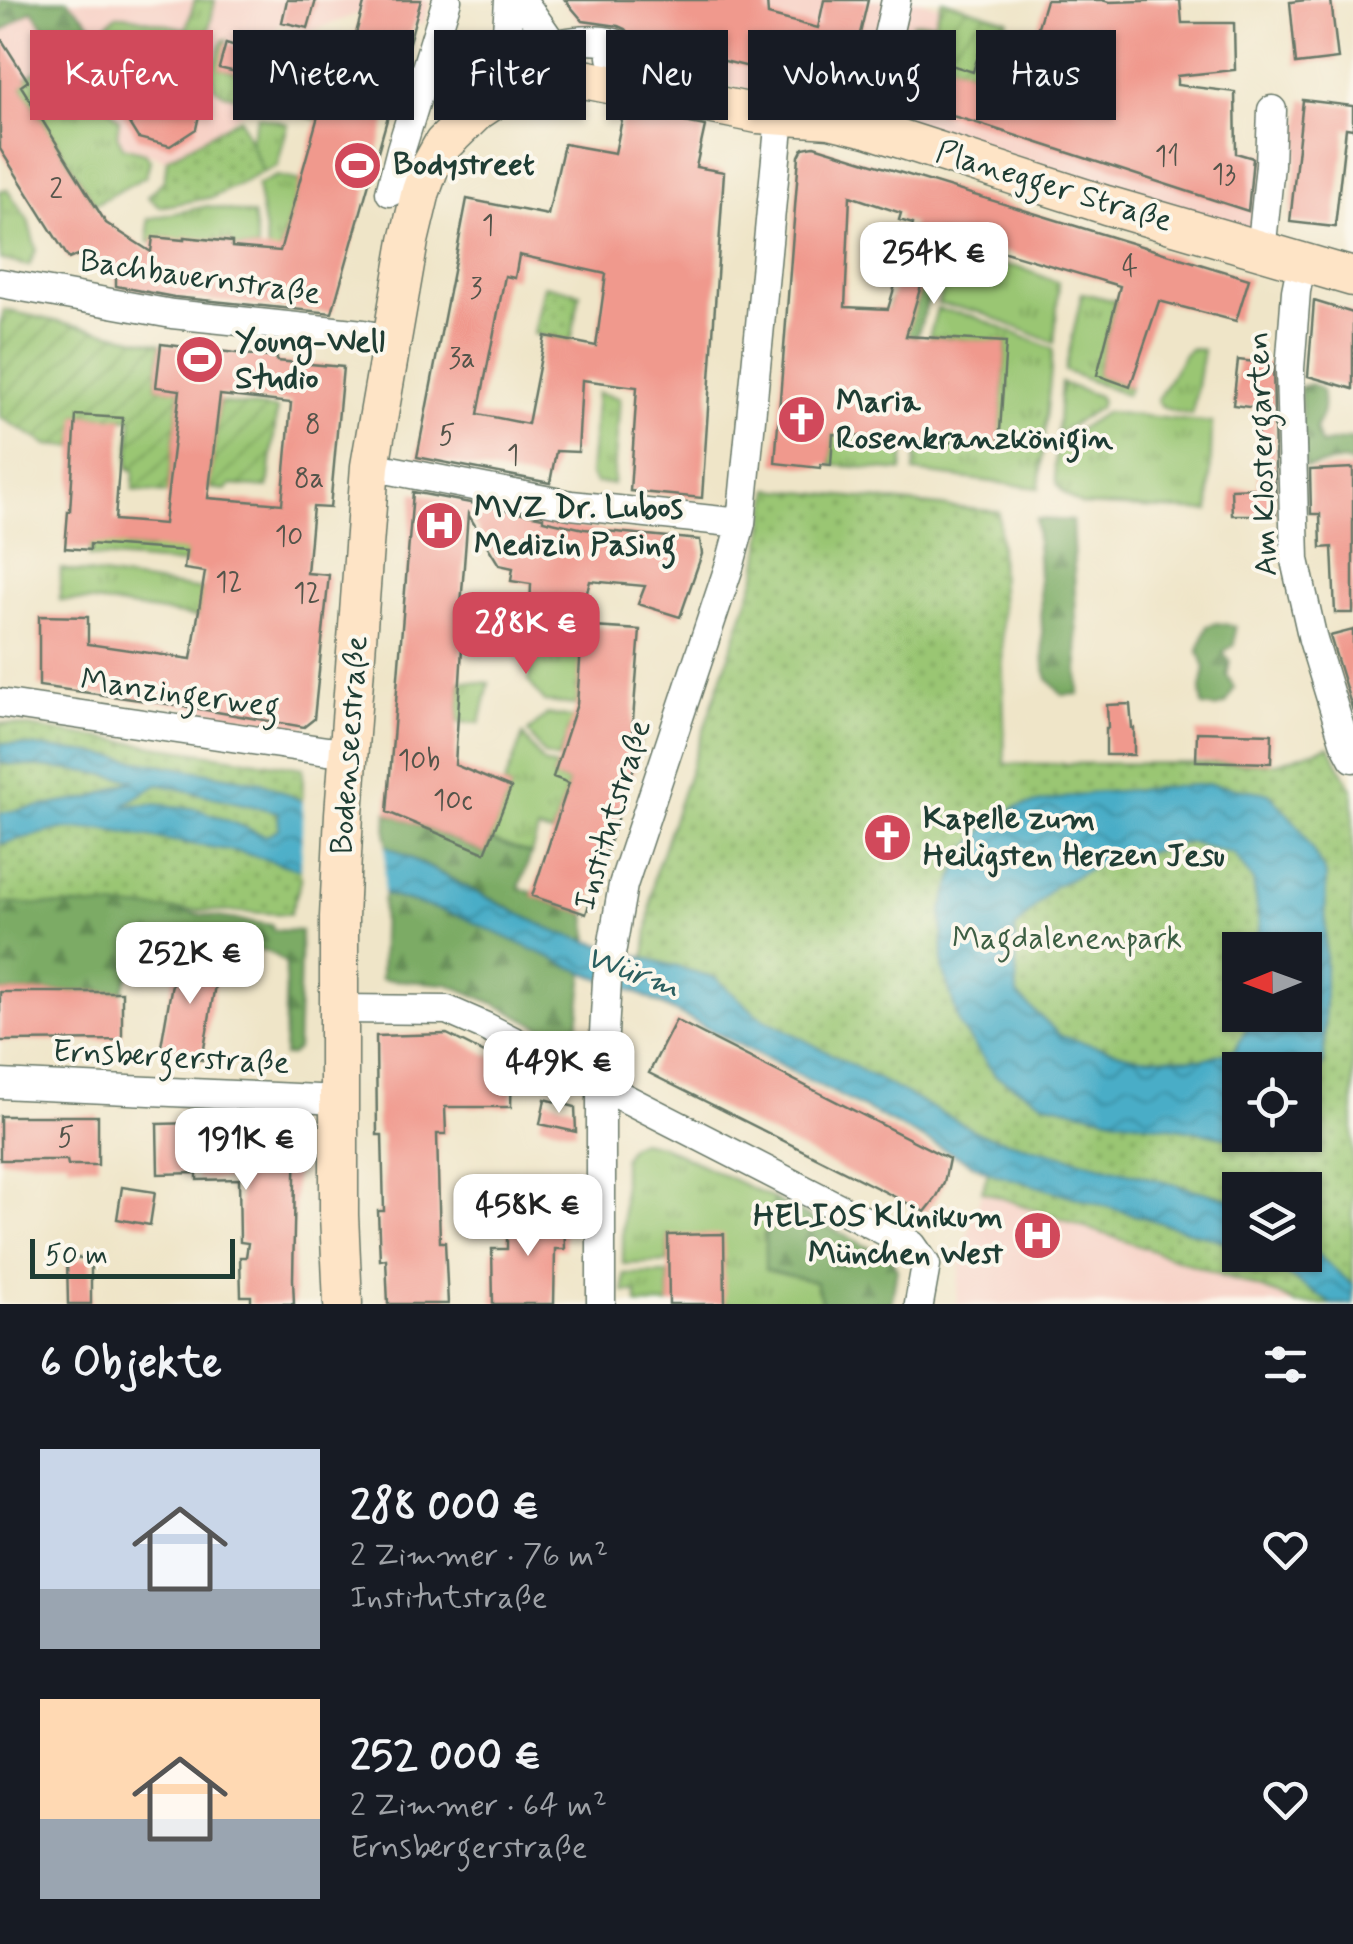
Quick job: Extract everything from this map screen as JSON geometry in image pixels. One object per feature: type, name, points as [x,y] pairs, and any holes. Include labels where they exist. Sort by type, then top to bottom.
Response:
[{"type":"main road","name":"Planegger Straße","points":[[586,80],[748,110]]},
{"type":"main road","name":"Planegger Straße","points":[[405,191],[466,120]]},
{"type":"main road","name":"Planegger Straße","points":[[830,120],[868,128],[1106,205],[1353,277]]},
{"type":"main road","name":"Bodenseestraße","points":[[343,1304],[339,1009],[344,814],[370,466],[391,340],[405,191]]},
{"type":"street","points":[[405,191],[401,148],[447,0]]},
{"type":"street","points":[[507,30],[510,0]]},
{"type":"street","points":[[522,0],[543,30]]},
{"type":"street","points":[[868,128],[896,0]]},
{"type":"street","points":[[428,64],[434,66]]},
{"type":"street","points":[[1255,248],[1263,233],[1272,110]]},
{"type":"street","name":"Institutstraße","points":[[601,1304],[601,1085],[607,981],[623,885],[741,523],[780,120]]},
{"type":"street","name":"Am Klostergarten","points":[[1302,262],[1290,369],[1295,560],[1312,640],[1353,758]]},
{"type":"street","name":"Bachbauernstraße","points":[[0,283],[172,314],[391,340]]},
{"type":"street","points":[[370,466],[571,505],[741,523]]},
{"type":"street","name":"Manzingerweg","points":[[0,703],[349,752]]},
{"type":"street","points":[[339,1009],[446,1010],[601,1085],[912,1245],[926,1265],[919,1304]]},
{"type":"street","name":"Ernsbergerstraße","points":[[0,1084],[339,1100]]},
{"type":"shaded area","points":[[0,0],[429,0],[423,25],[367,10],[315,30],[279,24],[277,30],[233,30],[233,119],[173,162],[108,139],[111,120],[213,120],[213,30],[30,30],[30,81],[0,99]]},
{"type":"shaded area","points":[[561,0],[919,0],[1014,30],[976,30],[976,120],[1116,120],[1116,102],[1268,155],[1252,231],[891,120],[956,120],[956,30],[748,30],[748,90],[728,86],[728,30],[606,30],[606,54]]},
{"type":"shaded area","name":"HELIOS Klinikum München West","points":[[982,1191],[1296,1304],[956,1304],[962,1252]]},
{"type":"green space","points":[[0,0],[68,0],[93,26],[88,30],[46,30],[32,10],[0,33]]},
{"type":"green space","points":[[195,0],[215,0],[209,30],[106,30],[105,26],[116,16],[124,15],[186,29]]},
{"type":"green space","points":[[942,0],[1008,20],[1005,30],[976,30],[976,73],[956,66],[956,30],[911,30],[913,23],[935,22]]},
{"type":"green space","points":[[227,39],[220,68],[233,72],[233,96],[214,87],[213,69],[223,40]]},
{"type":"green space","points":[[30,75],[30,100],[21,86],[28,82],[26,78]]},
{"type":"green space","points":[[42,120],[119,120],[117,135],[123,147],[145,153],[150,160],[146,176],[95,204]]},
{"type":"green space","points":[[241,120],[263,172],[213,197],[160,207],[148,197],[164,180],[168,158]]},
{"type":"green space","points":[[257,120],[288,124],[277,166],[263,172],[250,142]]},
{"type":"green space","points":[[277,176],[300,181],[278,257],[269,256],[257,185]]},
{"type":"green space","points":[[7,189],[28,220],[36,250],[29,266],[0,259],[0,191]]},
{"type":"green space","points":[[208,206],[253,215],[258,249],[232,247],[232,242],[185,238],[148,242],[148,219]]},
{"type":"green space","points":[[937,232],[948,236],[917,336],[896,335],[888,309],[891,299],[915,306]]},
{"type":"green space","points":[[950,263],[1019,267],[1059,283],[1054,343],[977,311],[938,304]]},
{"type":"green space","points":[[544,285],[580,293],[571,341],[534,334]]},
{"type":"green space","points":[[1082,293],[1116,301],[1097,375],[1130,387],[1126,395],[1065,371]]},
{"type":"green space","points":[[937,309],[973,316],[1053,349],[1039,488],[914,472],[918,440],[999,445],[1006,343],[929,337]]},
{"type":"green space","points":[[4,310],[161,344],[156,387],[180,390],[168,493],[133,490],[134,470],[128,469],[132,419],[77,415],[74,447],[48,445],[0,417],[0,326]]},
{"type":"green space","points":[[1190,349],[1203,350],[1192,415],[1167,409],[1157,400]]},
{"type":"green space","points":[[1061,383],[1098,396],[1101,401],[1099,408],[1057,434]]},
{"type":"green space","points":[[1311,384],[1322,390],[1323,412],[1316,431],[1321,444],[1353,438],[1353,464],[1344,461],[1305,467],[1300,387]]},
{"type":"green space","points":[[597,393],[620,398],[613,484],[596,483],[590,475]]},
{"type":"green space","points":[[219,402],[277,409],[268,488],[209,488]]},
{"type":"green space","points":[[1106,412],[1212,423],[1209,511],[1082,505],[1064,493],[1055,473],[1057,443]]},
{"type":"green space","points":[[833,434],[905,439],[902,471],[831,465]]},
{"type":"green space","name":"Magdalenenpark","points":[[770,489],[999,512],[1005,764],[1278,763],[1329,746],[1353,791],[1353,1304],[1296,1304],[982,1191],[988,1172],[644,996],[654,876],[757,573]]},
{"type":"green space","points":[[93,513],[126,547],[150,549],[190,525],[185,564],[89,556]]},
{"type":"green space","points":[[1036,519],[1072,521],[1079,694],[1062,695],[1048,679],[1044,665]]},
{"type":"green space","points":[[61,569],[203,590],[198,617],[60,600]]},
{"type":"green space","points":[[1207,626],[1235,626],[1234,645],[1223,652],[1230,661],[1227,675],[1234,688],[1226,704],[1215,708],[1203,706],[1205,668],[1199,651]]},
{"type":"green space","points":[[582,637],[577,705],[545,702],[528,681],[536,639],[567,644]]},
{"type":"green space","points":[[460,681],[489,683],[480,723],[458,722]]},
{"type":"green space","points":[[547,714],[644,730],[637,748],[570,726],[558,759],[544,755],[528,732]]},
{"type":"green space","points":[[0,723],[303,768],[301,881],[290,914],[0,903]]},
{"type":"green space","points":[[523,735],[543,763],[556,767],[553,777],[569,783],[552,834],[538,830],[531,854],[490,840],[511,788],[504,785]]},
{"type":"green space","points":[[387,812],[484,853],[490,840],[531,854],[519,888],[586,914],[589,942],[556,932],[386,845]]},
{"type":"green space","points":[[383,894],[461,916],[584,972],[578,1025],[545,1029],[448,984],[381,979]]},
{"type":"green space","points":[[0,898],[177,903],[182,912],[272,925],[273,930],[301,931],[297,1049],[284,1056],[286,964],[273,954],[248,947],[223,943],[219,962],[140,947],[122,992],[0,992]]},
{"type":"green space","points":[[640,1141],[660,1145],[774,1199],[765,1236],[816,1282],[822,1304],[725,1304],[668,1235],[668,1262],[623,1264],[623,1159],[630,1146]]},
{"type":"green space","points":[[774,1199],[891,1259],[897,1269],[891,1304],[822,1304],[816,1282],[765,1270],[765,1236]]},
{"type":"green space","points":[[668,1273],[669,1304],[637,1304],[637,1292],[624,1292],[624,1274]]},
{"type":"water","name":"Würm","points":[[0,743],[92,753],[261,782],[556,932],[716,978],[756,1014],[981,1134],[1222,1197],[1222,1241],[989,1172],[644,996],[460,916],[240,852],[101,829],[61,829],[0,844],[0,813],[91,798],[134,780],[0,763]],"holes":[[[159,784],[278,812],[279,828],[266,836],[198,809],[123,805]]]},
{"type":"water","points":[[1209,784],[1269,793],[1300,828],[1326,875],[1322,1066],[1322,1052],[1228,1052],[1235,1050],[1244,1032],[1322,1032],[1322,932],[1259,932],[1253,881],[1234,854],[1188,842],[1100,864],[1053,887],[1015,929],[1017,995],[1061,1036],[1135,1057],[1203,1059],[1222,1054],[1222,1137],[1043,1102],[996,1076],[960,1026],[943,968],[942,909],[960,859],[986,827],[1016,807],[1092,793]]},
{"type":"water","points":[[1322,1259],[1353,1285],[1353,1304],[1332,1304],[1282,1272],[1322,1272]]},
{"type":"pier","points":[[303,798],[386,839],[383,899],[301,875]]},
{"type":"building","points":[[287,0],[316,0],[308,28],[282,22]]},
{"type":"building","points":[[365,0],[421,0],[412,30],[357,30]]},
{"type":"building","points":[[565,0],[767,0],[768,15],[818,28],[824,0],[868,0],[861,30],[748,30],[748,67],[728,62],[728,30],[626,30],[583,21]]},
{"type":"building","points":[[1046,0],[1180,0],[1182,23],[1234,23],[1235,70],[1177,76],[1177,85],[1235,92],[1236,153],[1253,158],[1248,211],[956,117],[956,67],[973,72],[976,62],[976,120],[1116,120],[1116,30],[1037,30]]},
{"type":"building","points":[[1331,0],[1338,59],[1296,64],[1290,2]]},
{"type":"building","points":[[0,37],[28,81],[21,86],[30,101],[30,120],[42,120],[106,223],[151,252],[153,237],[232,242],[232,247],[280,251],[317,120],[387,120],[332,313],[174,297],[116,286],[116,278],[78,255],[69,259],[0,149]]},
{"type":"building","points":[[226,43],[233,45],[233,71],[219,68]]},
{"type":"building","points":[[1303,100],[1353,106],[1353,129],[1346,128],[1335,227],[1290,222]]},
{"type":"building","points":[[127,120],[198,120],[196,129],[170,146],[138,138]]},
{"type":"building","points":[[622,120],[675,120],[705,126],[696,167],[724,172],[702,498],[630,491],[637,387],[582,380],[578,452],[556,451],[550,483],[417,457],[467,199],[548,215],[564,144],[615,153]],"holes":[[[519,255],[606,274],[596,346],[545,336],[528,424],[478,414],[505,276],[515,278]]]},
{"type":"building","points":[[814,146],[1249,279],[1236,321],[1159,301],[1130,387],[1097,375],[1120,286],[937,232],[906,336],[1006,342],[999,446],[833,434],[831,465],[821,464],[820,468],[775,463],[799,156],[803,148]],"holes":[[[850,196],[901,213],[899,220],[913,224],[888,309],[845,307]]]},
{"type":"building","points":[[1314,301],[1353,313],[1353,389],[1308,376]]},
{"type":"building","points":[[161,344],[343,367],[330,508],[313,507],[307,573],[329,575],[314,719],[304,727],[39,686],[39,616],[88,617],[88,644],[191,659],[205,572],[184,569],[186,551],[90,544],[90,550],[65,548],[76,415],[123,418],[115,520],[164,524],[180,390],[156,387]],"holes":[[[220,395],[291,403],[282,504],[208,498]]]},
{"type":"building","points":[[1238,360],[1273,364],[1276,515],[1232,515],[1231,489],[1258,488],[1257,408],[1233,405]]},
{"type":"building","points":[[1353,468],[1353,613],[1335,613],[1332,547],[1321,548],[1320,514],[1311,514],[1310,470]]},
{"type":"building","points":[[413,492],[543,517],[584,529],[700,540],[702,554],[680,617],[638,604],[645,586],[590,581],[578,626],[640,630],[631,746],[640,749],[586,914],[532,896],[569,783],[553,777],[577,704],[581,646],[529,638],[531,584],[511,581],[513,568],[499,565],[468,514],[455,765],[511,788],[485,853],[387,812]]},
{"type":"building","points":[[1353,630],[1353,711],[1330,636]]},
{"type":"building","points":[[1130,704],[1134,755],[1106,755],[1107,705]]},
{"type":"building","points":[[1197,732],[1272,734],[1271,763],[1196,761]]},
{"type":"building","points":[[177,955],[219,962],[202,1060],[160,1052]]},
{"type":"building","points":[[0,992],[122,992],[122,1040],[0,1041]]},
{"type":"building","points":[[676,1020],[949,1159],[936,1198],[925,1212],[649,1073]]},
{"type":"building","points":[[447,1034],[512,1067],[511,1107],[445,1107],[446,1134],[437,1134],[440,1242],[445,1242],[448,1304],[388,1304],[386,1259],[380,1260],[378,1211],[384,1211],[382,1135],[377,1135],[376,1036]]},
{"type":"building","points":[[545,1099],[575,1107],[576,1132],[540,1124]]},
{"type":"building","points":[[0,1116],[98,1116],[98,1165],[68,1165],[67,1160],[0,1160]]},
{"type":"building","points":[[233,1122],[296,1130],[294,1304],[251,1304],[251,1296],[241,1296],[240,1257],[246,1257],[248,1243],[240,1242],[239,1179],[197,1180],[197,1173],[158,1174],[157,1124]]},
{"type":"building","points":[[122,1187],[155,1192],[150,1225],[117,1219]]},
{"type":"building","points":[[564,1213],[565,1249],[555,1249],[554,1304],[493,1304],[492,1249],[507,1249],[507,1214]]},
{"type":"building","points":[[724,1234],[725,1304],[669,1304],[668,1235]]},
{"type":"building","points":[[67,1258],[91,1258],[91,1304],[68,1304]]},
{"type":"place","name":"Bodystreet","points":[[358,165]]},
{"type":"place","name":"Young-Well Studio","points":[[200,360]]},
{"type":"place","name":"Maria Rosenkranzkönigin","points":[[801,420]]},
{"type":"place","name":"MVZ Dr. Lubos Medizin Pasing","points":[[439,526]]},
{"type":"place","name":"Kapelle zum Heiligsten Herzen Jesu","points":[[888,837]]},
{"type":"place","name":"HELIOS Klinikum München West","points":[[1038,1235]]}]
